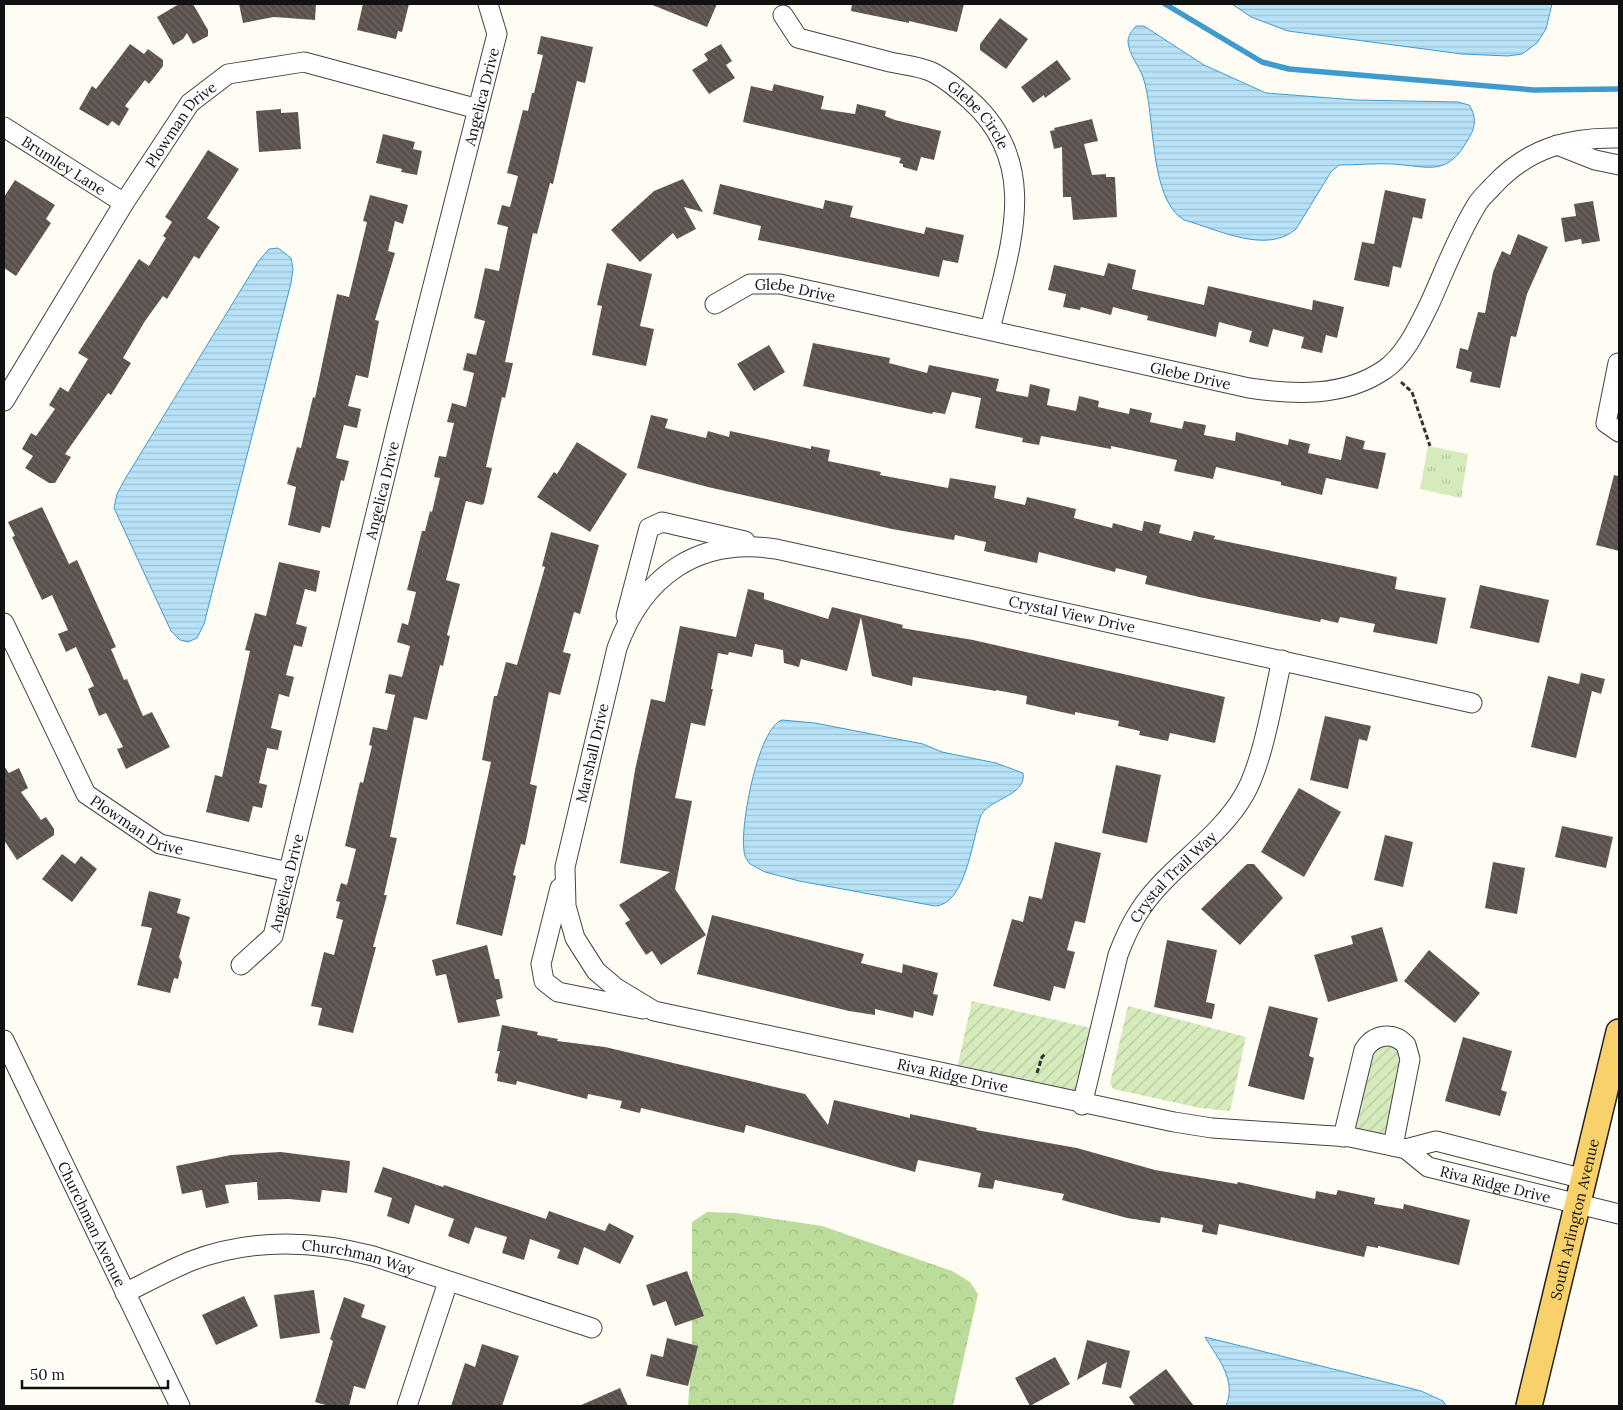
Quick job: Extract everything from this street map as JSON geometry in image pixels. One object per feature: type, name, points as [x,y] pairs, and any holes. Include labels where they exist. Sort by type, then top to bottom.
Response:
[{"type":"main road","name":"South Arlington Avenue","points":[[1529,1406],[1619,1032]]},
{"type":"street","name":"Angelica Drive","points":[[241,965],[273,936],[397,427],[497,34],[488,4]]},
{"type":"street","name":"Glebe Circle","points":[[783,15],[798,38],[933,72],[957,88],[986,114],[1000,134],[1010,159],[1015,194],[1015,220],[990,330]]},
{"type":"street","name":"Plowman Drive","points":[[4,401],[124,203],[190,103],[228,74],[304,62],[478,109]]},
{"type":"street","name":"Brumley Lane","points":[[4,127],[124,203]]},
{"type":"street","name":"Glebe Drive","points":[[715,304],[750,284],[780,284],[1277,392],[1306,394],[1362,382],[1386,369],[1405,348],[1420,324],[1476,204],[1510,168],[1556,144],[1597,138],[1619,138]]},
{"type":"street","points":[[1556,144],[1596,160],[1619,165]]},
{"type":"street","points":[[1618,363],[1606,423],[1619,432]]},
{"type":"street","points":[[617,648],[649,528],[662,522],[776,549]]},
{"type":"street","name":"Crystal View Drive","points":[[675,568],[708,552],[726,548],[762,546],[1472,703]]},
{"type":"street","name":"Marshall Drive","points":[[585,956],[575,938],[566,906],[565,867],[617,648],[626,624],[637,605],[657,582],[675,568]]},
{"type":"street","name":"Plowman Drive","points":[[4,623],[8,643],[86,794],[160,844],[289,872]]},
{"type":"street","name":"Crystal Trail Way","points":[[1082,1105],[1118,955],[1126,933],[1140,909],[1226,819],[1244,795],[1257,764],[1282,660]]},
{"type":"street","points":[[565,867],[541,964],[544,982],[558,992],[654,1011]]},
{"type":"street","name":"Riva Ridge Drive","points":[[585,956],[605,980],[654,1011],[1082,1105],[1212,1128],[1343,1137],[1400,1148],[1436,1141],[1584,1179]]},
{"type":"street","points":[[1343,1137],[1364,1050],[1369,1043],[1378,1037],[1392,1036],[1406,1045],[1410,1059],[1400,1148]]},
{"type":"street","name":"Churchman Avenue","points":[[4,1040],[180,1406]]},
{"type":"street","name":"Riva Ridge Drive","points":[[1400,1148],[1428,1167],[1619,1214]]},
{"type":"street","name":"Churchman Way","points":[[125,1293],[208,1256],[244,1247],[281,1243],[337,1247],[373,1256],[592,1328]]},
{"type":"street","points":[[407,1406],[448,1282]]},
{"type":"path","points":[[1401,382],[1412,392],[1430,446]]},
{"type":"path","points":[[1037,1074],[1042,1056],[1045,1054]]},
{"type":"green space","points":[[1428,446],[1468,454],[1461,498],[1420,489]]},
{"type":"green space","points":[[972,1001],[1100,1030],[1082,1105],[955,1077]]},
{"type":"green space","points":[[1128,1006],[1246,1037],[1230,1111],[1200,1108],[1113,1089],[1110,1083]]},
{"type":"green space","points":[[1402,1041],[1393,1146],[1350,1137],[1364,1050]]},
{"type":"green space","points":[[707,1212],[736,1213],[822,1226],[952,1271],[970,1282],[978,1294],[953,1406],[688,1406],[692,1353],[692,1222]]},
{"type":"water","points":[[1232,4],[1552,4],[1546,29],[1537,43],[1522,54],[1508,56],[1462,54],[1288,31],[1251,17]]},
{"type":"water","points":[[1136,26],[1144,26],[1204,65],[1266,93],[1356,100],[1458,102],[1469,105],[1474,117],[1473,128],[1462,149],[1446,164],[1429,167],[1386,164],[1339,165],[1331,172],[1296,229],[1284,236],[1270,240],[1256,240],[1226,234],[1184,220],[1172,209],[1164,194],[1155,154],[1147,93],[1143,77],[1132,56],[1128,42],[1130,33]]},
{"type":"water","points":[[278,248],[291,258],[293,269],[291,283],[204,624],[197,638],[188,642],[180,640],[171,631],[114,508],[117,494],[258,262],[269,249]]},
{"type":"water","points":[[782,720],[815,723],[923,744],[942,752],[996,763],[1023,773],[1023,781],[1012,793],[989,806],[983,812],[966,871],[954,895],[945,903],[935,906],[799,881],[765,872],[750,864],[744,852],[748,800],[758,758],[765,740],[773,727]]},
{"type":"water","points":[[1205,1337],[1421,1391],[1443,1401],[1446,1406],[1226,1406],[1229,1396],[1228,1379]]},
{"type":"building","points":[[179,4],[193,4],[208,30],[208,36],[193,44],[187,33],[183,39],[173,45],[157,17]]},
{"type":"building","points":[[239,4],[316,4],[315,20],[274,17],[243,23]]},
{"type":"building","points":[[363,4],[409,4],[402,32],[398,31],[396,39],[357,30]]},
{"type":"building","points":[[650,4],[717,4],[707,27]]},
{"type":"building","points":[[852,4],[964,4],[957,32],[851,11]]},
{"type":"building","points":[[1000,18],[1028,39],[1006,69],[980,50],[980,44]]},
{"type":"building","points":[[541,36],[593,47],[585,83],[577,81],[553,184],[550,183],[537,234],[533,233],[505,362],[513,363],[505,398],[502,397],[486,467],[492,468],[484,503],[482,505],[466,501],[446,580],[460,584],[447,635],[450,636],[443,666],[440,665],[427,720],[414,717],[390,837],[397,838],[384,895],[387,895],[373,947],[376,947],[353,1033],[318,1025],[322,1008],[311,1006],[324,952],[334,955],[343,920],[336,918],[340,902],[336,901],[341,883],[347,885],[356,849],[345,846],[360,782],[363,783],[372,746],[369,745],[373,727],[387,730],[395,695],[385,693],[389,674],[402,677],[410,646],[397,642],[402,623],[408,625],[416,592],[407,590],[422,531],[425,531],[430,511],[432,512],[440,478],[434,477],[439,456],[446,457],[454,423],[447,422],[452,403],[466,407],[474,373],[463,370],[467,353],[476,355],[485,321],[474,318],[485,268],[499,271],[508,227],[497,224],[502,205],[510,207],[518,176],[507,173],[523,110],[528,111],[532,93],[534,93],[543,55],[537,54]]},
{"type":"building","points":[[130,44],[144,54],[148,49],[163,60],[163,66],[149,84],[145,80],[125,106],[129,109],[119,126],[112,121],[108,126],[79,109],[92,86],[96,89]]},
{"type":"building","points":[[721,44],[732,61],[726,65],[735,78],[709,94],[692,70],[708,60],[704,54]]},
{"type":"building","points":[[1057,60],[1071,79],[1045,98],[1044,95],[1033,103],[1021,87]]},
{"type":"building","points":[[774,84],[824,96],[821,109],[855,114],[857,104],[886,111],[885,116],[895,120],[941,131],[934,160],[921,157],[917,171],[903,167],[903,164],[899,163],[901,158],[743,122],[751,86],[772,91]]},
{"type":"building","points":[[281,109],[281,113],[298,112],[301,149],[259,152],[256,111]]},
{"type":"building","points":[[1092,119],[1098,141],[1084,144],[1092,175],[1106,174],[1106,177],[1115,177],[1117,217],[1073,220],[1071,197],[1063,197],[1062,147],[1054,149],[1050,131],[1055,130],[1054,128]]},
{"type":"building","points":[[383,134],[415,142],[413,149],[422,151],[417,175],[401,172],[402,169],[376,163]]},
{"type":"building","points":[[208,150],[239,169],[207,218],[220,227],[199,259],[194,256],[167,299],[163,296],[145,321],[123,358],[131,363],[111,395],[108,393],[65,454],[71,457],[55,483],[49,483],[25,468],[33,456],[22,449],[31,433],[36,436],[55,409],[49,405],[60,387],[68,392],[88,359],[78,353],[139,259],[149,266],[166,238],[163,236],[172,222],[165,217]]},
{"type":"building","points":[[683,179],[703,212],[684,207],[696,229],[677,239],[673,233],[640,262],[611,230],[654,191]]},
{"type":"building","points":[[15,180],[55,205],[46,219],[51,223],[16,276],[4,268],[4,197]]},
{"type":"building","points":[[720,184],[823,209],[825,200],[853,206],[850,217],[924,234],[926,227],[964,235],[958,263],[943,260],[939,277],[758,240],[761,226],[713,214]]},
{"type":"building","points":[[1385,190],[1426,199],[1422,219],[1413,217],[1401,268],[1393,266],[1389,287],[1354,280],[1362,242],[1374,244]]},
{"type":"building","points":[[370,195],[408,205],[403,224],[395,221],[388,251],[395,253],[375,320],[379,321],[368,378],[356,375],[348,406],[361,409],[357,428],[344,425],[336,458],[349,461],[344,481],[341,480],[330,528],[322,526],[320,533],[288,525],[296,487],[287,484],[297,447],[301,448],[313,397],[315,398],[337,294],[349,297],[367,222],[363,221]]},
{"type":"building","points":[[1593,201],[1600,241],[1582,244],[1581,239],[1565,242],[1561,218],[1576,216],[1574,204]]},
{"type":"building","points":[[1518,234],[1548,247],[1527,294],[1516,337],[1511,336],[1500,388],[1470,382],[1472,372],[1456,368],[1460,348],[1468,350],[1478,312],[1485,313],[1493,272],[1502,251],[1510,255]]},
{"type":"building","points":[[607,263],[652,274],[640,326],[654,329],[646,366],[592,355],[602,306],[597,305]]},
{"type":"building","points":[[1108,263],[1136,270],[1132,289],[1204,305],[1208,286],[1312,310],[1313,300],[1344,307],[1337,338],[1326,335],[1322,353],[1301,348],[1304,337],[1273,329],[1268,347],[1249,342],[1252,331],[1219,322],[1216,337],[1147,320],[1148,316],[1113,307],[1111,315],[1081,307],[1080,310],[1063,307],[1066,294],[1048,290],[1054,265],[1104,276]]},
{"type":"building","points":[[813,343],[890,358],[889,363],[927,373],[929,365],[999,379],[996,391],[1028,397],[1030,384],[1050,389],[1047,405],[1076,411],[1079,396],[1099,401],[1098,407],[1129,414],[1130,408],[1152,413],[1150,422],[1182,429],[1184,421],[1206,425],[1204,435],[1235,441],[1236,432],[1288,445],[1289,439],[1310,444],[1308,453],[1341,460],[1346,436],[1365,441],[1363,449],[1386,453],[1378,489],[1326,478],[1322,495],[1281,485],[1281,482],[1216,467],[1213,479],[1174,471],[1177,460],[1111,446],[1111,449],[1041,436],[1039,445],[1022,442],[1023,438],[975,428],[981,398],[952,392],[945,414],[933,412],[932,414],[803,386]]},
{"type":"building","points":[[769,345],[785,372],[754,391],[737,364]]},
{"type":"building","points":[[651,415],[668,419],[665,428],[706,438],[708,431],[729,437],[730,431],[811,449],[811,446],[830,450],[828,461],[881,472],[880,475],[948,488],[950,478],[996,486],[994,498],[1025,505],[1027,497],[1076,509],[1074,518],[1112,528],[1113,523],[1142,531],[1144,521],[1161,525],[1159,533],[1191,541],[1194,531],[1215,536],[1214,539],[1397,577],[1395,589],[1446,598],[1437,644],[1373,632],[1375,624],[1340,617],[1338,623],[1321,619],[1320,622],[1199,597],[1145,584],[1147,576],[1116,568],[1115,572],[1039,552],[1037,563],[984,551],[986,542],[955,535],[954,540],[892,529],[708,487],[637,468]]},
{"type":"building","points":[[577,442],[627,474],[590,532],[537,497],[554,472],[557,474]]},
{"type":"building","points":[[1614,475],[1619,476],[1619,551],[1596,545]]},
{"type":"building","points":[[42,507],[69,564],[77,560],[116,647],[111,649],[124,680],[127,679],[143,716],[152,712],[170,747],[126,769],[117,749],[123,747],[106,713],[99,716],[88,689],[94,686],[76,647],[66,652],[58,634],[68,630],[52,595],[42,600],[12,537],[15,536],[8,522]]},
{"type":"building","points":[[551,532],[599,545],[580,614],[574,612],[563,652],[571,654],[560,695],[549,692],[530,784],[537,786],[525,845],[521,844],[513,875],[516,876],[502,936],[456,924],[491,762],[482,760],[494,696],[497,696],[506,662],[517,665],[545,567],[542,566]]},
{"type":"building","points":[[279,562],[320,571],[316,592],[305,589],[296,624],[307,627],[302,647],[294,645],[286,675],[294,677],[289,697],[279,694],[271,728],[282,731],[278,750],[267,748],[259,783],[267,785],[262,808],[253,806],[249,822],[206,812],[215,775],[222,777],[250,651],[245,650],[255,613],[266,616]]},
{"type":"building","points":[[1480,585],[1549,600],[1539,643],[1470,628]]},
{"type":"building","points":[[748,589],[764,593],[764,599],[828,619],[832,607],[903,625],[902,628],[973,640],[1225,697],[1215,743],[1170,733],[1168,741],[1139,735],[1140,731],[1118,726],[1119,721],[1075,712],[1075,715],[1026,704],[1027,696],[913,677],[912,686],[872,676],[861,617],[847,671],[801,659],[799,667],[784,663],[783,650],[755,644],[752,657],[729,652],[728,655],[718,653],[705,726],[691,723],[675,798],[692,801],[675,889],[706,935],[661,965],[652,951],[646,955],[625,923],[630,920],[619,905],[670,872],[620,863],[635,770],[651,699],[665,702],[680,626],[736,637]]},
{"type":"building","points":[[1581,673],[1605,679],[1601,694],[1592,691],[1576,758],[1531,747],[1548,676],[1579,684]]},
{"type":"building","points":[[1325,716],[1371,726],[1367,741],[1359,739],[1348,789],[1310,780]]},
{"type":"building","points":[[1116,765],[1161,775],[1147,843],[1102,833]]},
{"type":"building","points":[[4,766],[9,773],[19,768],[28,788],[21,792],[41,820],[46,817],[54,829],[54,835],[17,860],[4,840]]},
{"type":"building","points":[[1299,788],[1341,812],[1304,877],[1261,852]]},
{"type":"building","points":[[1562,826],[1613,837],[1606,868],[1555,857]]},
{"type":"building","points":[[1385,835],[1413,842],[1403,887],[1374,880]]},
{"type":"building","points":[[1055,842],[1101,853],[1085,923],[1075,921],[1067,950],[1075,952],[1065,989],[1054,986],[1050,1001],[993,986],[1012,919],[1023,922],[1029,896],[1042,899]]},
{"type":"building","points":[[62,854],[75,864],[81,856],[97,869],[72,902],[42,879]]},
{"type":"building","points":[[1493,862],[1525,868],[1517,914],[1485,908]]},
{"type":"building","points":[[1247,864],[1254,864],[1283,898],[1240,945],[1201,909]]},
{"type":"building","points":[[149,891],[181,899],[177,913],[190,917],[179,957],[182,962],[178,979],[174,978],[170,993],[137,985],[152,928],[141,926]]},
{"type":"building","points":[[712,915],[864,954],[861,963],[902,973],[903,964],[938,973],[933,994],[938,995],[933,1016],[914,1011],[913,1018],[875,1009],[875,1015],[849,1011],[697,974]]},
{"type":"building","points":[[1382,927],[1398,981],[1328,1002],[1314,955],[1353,944],[1351,936]]},
{"type":"building","points":[[1167,940],[1217,950],[1206,1002],[1215,1004],[1212,1019],[1154,1007]]},
{"type":"building","points":[[487,945],[495,979],[499,979],[503,998],[496,1000],[500,1016],[458,1023],[446,974],[436,976],[432,960]]},
{"type":"building","points":[[1429,950],[1480,993],[1455,1023],[1404,981]]},
{"type":"building","points":[[1269,1006],[1318,1018],[1309,1056],[1314,1058],[1304,1100],[1248,1086]]},
{"type":"building","points":[[502,1025],[538,1032],[537,1035],[558,1039],[557,1041],[605,1047],[805,1094],[828,1125],[834,1100],[910,1118],[910,1114],[977,1128],[976,1130],[1077,1148],[1155,1170],[1237,1184],[1238,1182],[1315,1199],[1316,1191],[1336,1195],[1338,1190],[1375,1198],[1374,1204],[1403,1209],[1404,1204],[1470,1220],[1459,1265],[1378,1246],[1378,1248],[1367,1246],[1364,1257],[1219,1224],[1217,1235],[1202,1232],[1203,1225],[1161,1217],[1160,1223],[1127,1218],[1062,1200],[1064,1194],[995,1180],[993,1189],[978,1187],[981,1173],[918,1160],[915,1172],[746,1125],[744,1133],[641,1108],[640,1113],[620,1108],[622,1101],[588,1094],[587,1099],[517,1081],[516,1085],[497,1081],[498,1074],[495,1073],[500,1051],[497,1051]]},
{"type":"building","points":[[1463,1037],[1512,1051],[1501,1090],[1507,1092],[1500,1116],[1445,1101]]},
{"type":"building","points":[[281,1152],[350,1161],[347,1193],[322,1190],[320,1202],[289,1199],[258,1200],[257,1182],[225,1185],[229,1203],[206,1208],[202,1190],[182,1194],[176,1166],[231,1155]]},
{"type":"building","points":[[383,1167],[546,1219],[549,1211],[605,1231],[609,1223],[634,1236],[620,1264],[584,1247],[578,1265],[557,1258],[560,1250],[530,1239],[524,1260],[502,1253],[507,1237],[475,1227],[469,1244],[448,1236],[454,1219],[415,1205],[409,1224],[387,1216],[392,1198],[374,1192]]},
{"type":"building","points":[[687,1271],[704,1316],[675,1326],[666,1301],[653,1306],[646,1285]]},
{"type":"building","points":[[314,1290],[320,1333],[280,1339],[274,1295]]},
{"type":"building","points":[[244,1296],[258,1326],[216,1345],[202,1315]]},
{"type":"building","points":[[344,1297],[365,1305],[361,1317],[386,1326],[365,1389],[354,1386],[349,1406],[329,1406],[315,1402],[333,1341],[330,1339]]},
{"type":"building","points":[[667,1338],[698,1346],[688,1386],[646,1376],[651,1354],[663,1357]]},
{"type":"building","points":[[1087,1340],[1130,1351],[1121,1388],[1102,1384],[1107,1362],[1077,1380]]},
{"type":"building","points":[[482,1344],[519,1356],[502,1406],[451,1406],[465,1363],[475,1367]]},
{"type":"building","points":[[1055,1357],[1070,1384],[1030,1406],[1015,1378]]},
{"type":"building","points":[[1166,1369],[1194,1406],[1135,1406],[1129,1397]]},
{"type":"building","points":[[620,1388],[628,1406],[579,1406]]},
{"type":"waterway","points":[[1165,4],[1262,62],[1289,69],[1534,90],[1619,89]]}]
